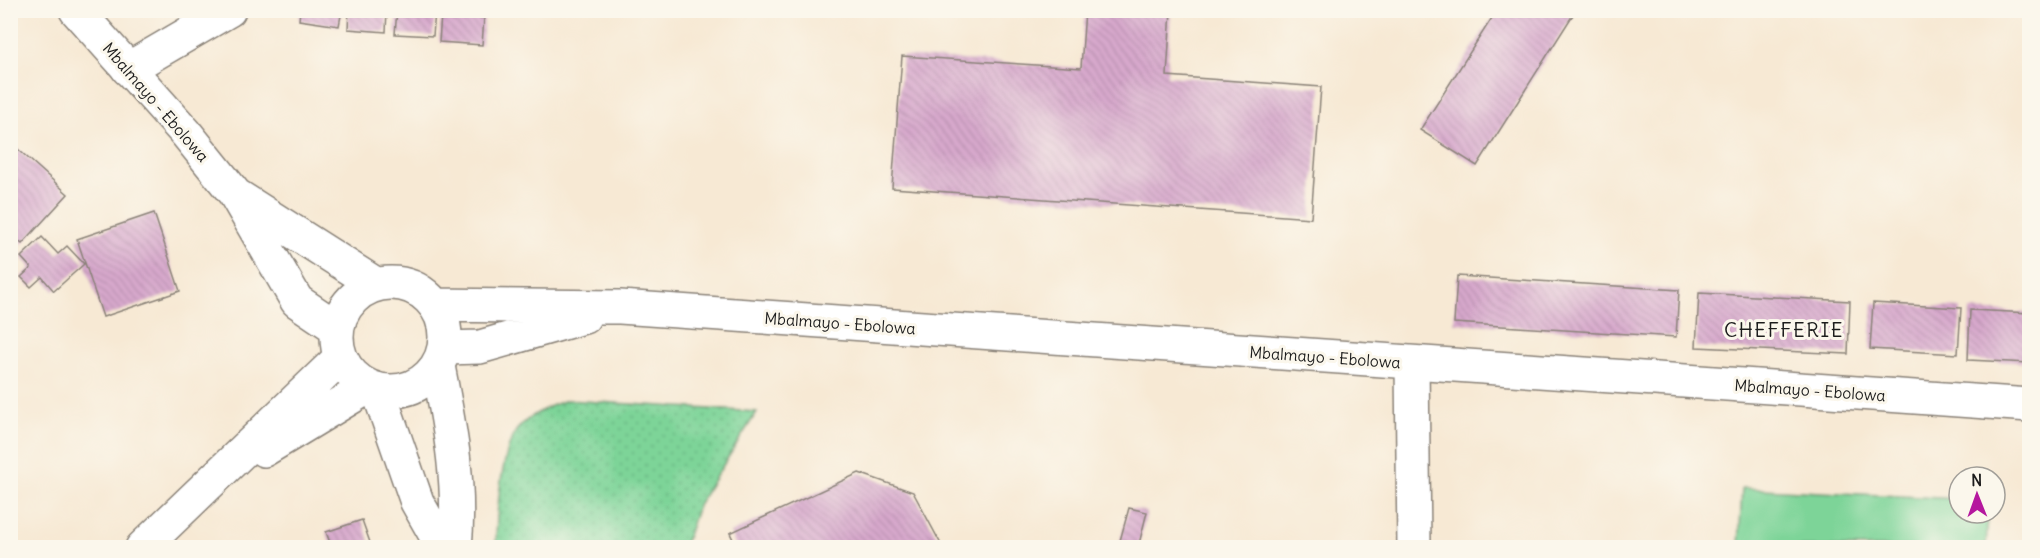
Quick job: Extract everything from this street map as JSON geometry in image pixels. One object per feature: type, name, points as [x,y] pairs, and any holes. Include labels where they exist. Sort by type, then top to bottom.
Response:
[{"type":"main road","name":"Mbalmayo - Ebolowa","points":[[76,10],[186,133],[235,194],[297,301],[339,343],[347,370],[373,388]]},
{"type":"main road","points":[[128,69],[229,10]]},
{"type":"main road","name":"Mbalmayo - Ebolowa","points":[[235,194],[377,285]]},
{"type":"main road","points":[[142,548],[213,481],[339,343],[342,313],[351,300],[362,291],[377,285],[403,284],[426,295],[435,305],[444,326],[442,357],[457,465],[459,512],[455,548]]},
{"type":"main road","name":"Mbalmayo - Ebolowa","points":[[435,305],[620,307],[2030,405]]},
{"type":"main road","name":"Mbalmayo - Ebolowa","points":[[442,357],[620,307]]},
{"type":"main road","points":[[213,481],[373,388],[394,392],[410,389],[424,381],[442,357]]},
{"type":"main road","points":[[1412,363],[1414,548]]},
{"type":"main road","points":[[373,388],[417,502],[443,548]]},
{"type":"green space","points":[[567,400],[757,412],[699,503],[684,547],[496,547],[502,476],[513,436],[529,418]]},
{"type":"green space","points":[[1742,488],[1947,498],[1947,525],[1987,525],[1986,547],[1739,547]]},
{"type":"building","points":[[300,10],[342,10],[339,26],[299,20]]},
{"type":"building","points":[[349,10],[387,10],[386,32],[348,29]]},
{"type":"building","points":[[397,10],[435,11],[433,36],[395,34]]},
{"type":"building","points":[[1085,10],[1171,10],[1167,76],[1321,87],[1311,218],[892,188],[902,56],[1081,68]]},
{"type":"building","points":[[1497,10],[1576,10],[1477,166],[1420,130]]},
{"type":"building","points":[[441,15],[484,18],[482,45],[439,42]]},
{"type":"building","points":[[10,142],[68,194],[22,244],[10,234]]},
{"type":"building","points":[[154,213],[180,291],[103,317],[77,239]]},
{"type":"building","points":[[42,237],[58,254],[67,246],[84,264],[54,291],[42,277],[31,287],[21,277],[31,268],[21,257]]},
{"type":"building","points":[[1457,276],[1679,290],[1676,337],[1454,323]]},
{"type":"building","points":[[1699,293],[1850,301],[1848,354],[1696,347]]},
{"type":"building","points":[[1873,303],[1961,308],[1958,354],[1870,349]]},
{"type":"building","points":[[1970,310],[2030,313],[2030,363],[1968,360]]},
{"type":"building","points":[[859,473],[913,492],[943,548],[737,548],[730,533]]},
{"type":"building","points":[[1129,508],[1147,512],[1138,548],[1118,548]]},
{"type":"building","points":[[362,520],[372,548],[332,548],[326,532]]},
{"type":"district","name":"CHEFFERIE","points":[[1784,330]]}]
